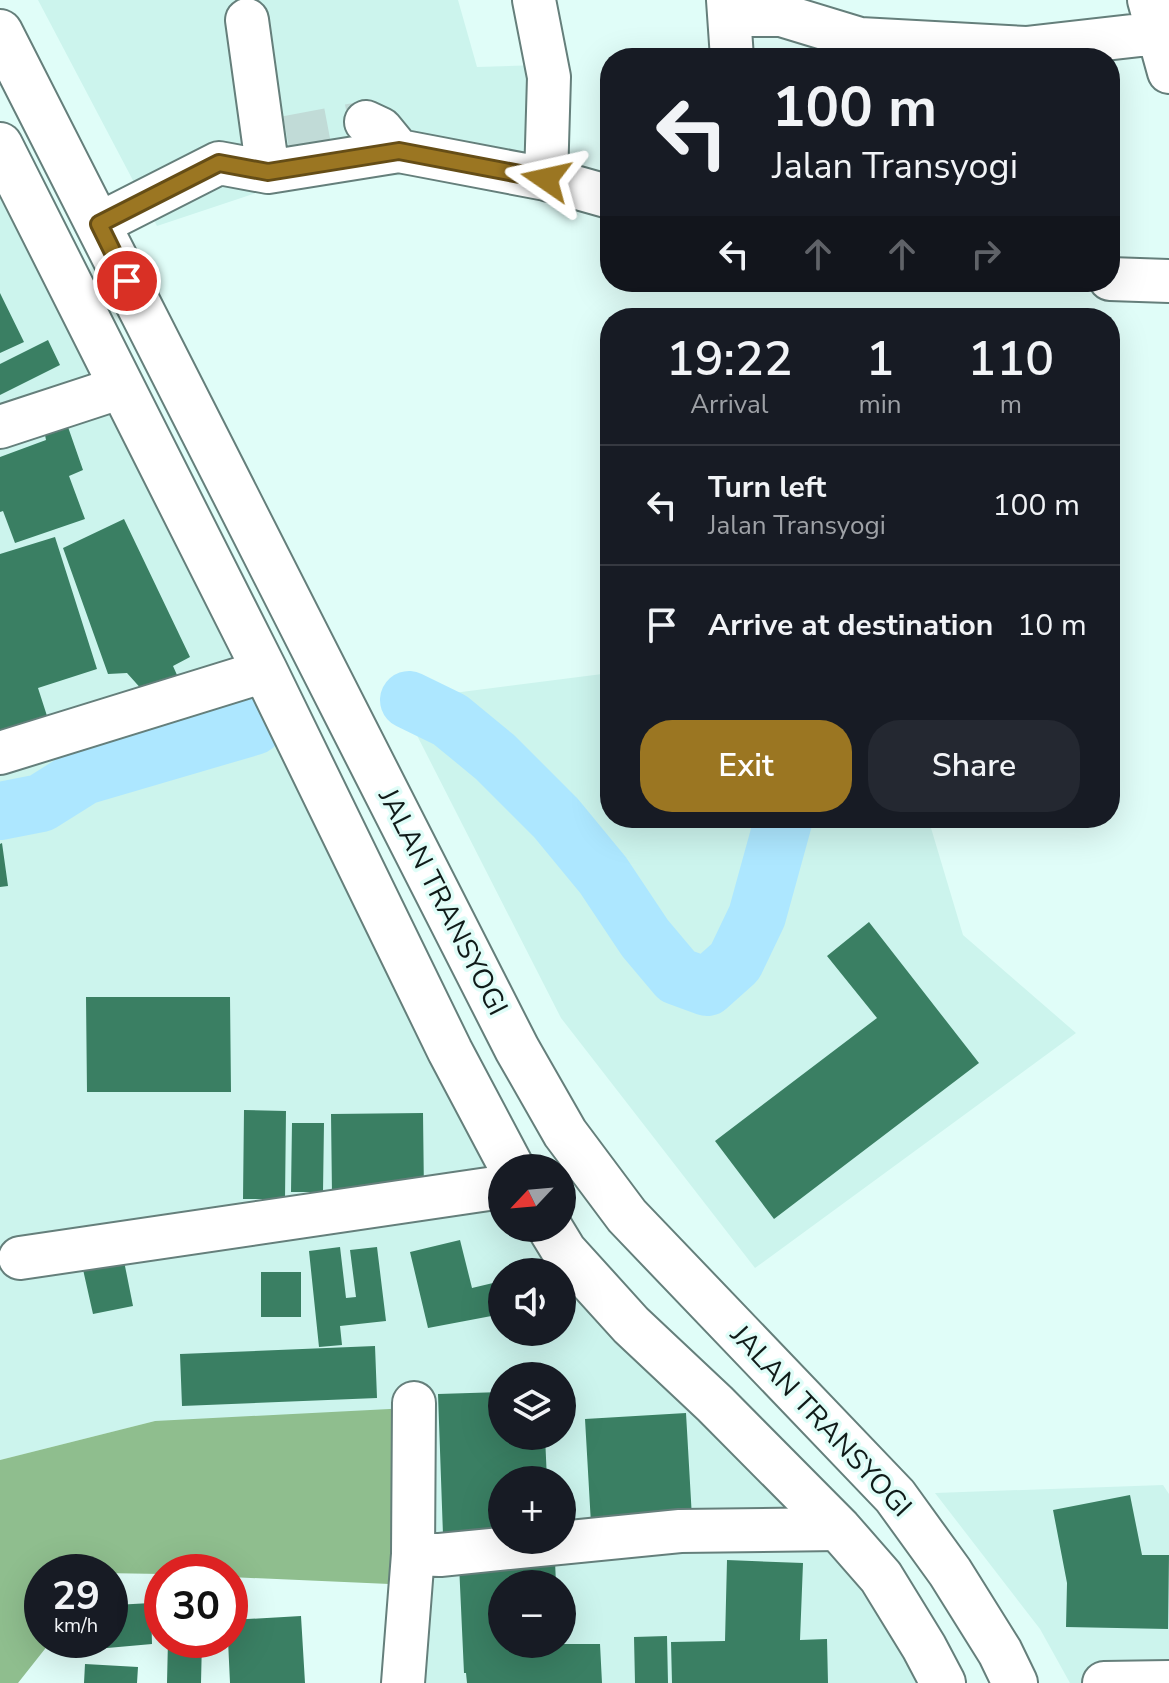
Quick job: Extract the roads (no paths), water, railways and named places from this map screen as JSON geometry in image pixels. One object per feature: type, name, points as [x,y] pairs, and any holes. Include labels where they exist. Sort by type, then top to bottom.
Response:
[{"type":"highway","name":"JALAN TRANSYOGI","points":[[0,32],[517,1049],[565,1133],[627,1216],[895,1496],[950,1572],[1000,1652],[1015,1683]]},
{"type":"highway","name":"JALAN TRANSYOGI","points":[[0,145],[265,671],[450,1051],[505,1154]]},
{"type":"highway","points":[[559,1242],[631,1325],[715,1404],[839,1529],[881,1577],[943,1683]]},
{"type":"highway","points":[[715,1404],[759,1352]]},
{"type":"street","points":[[534,0],[549,77],[546,179]]},
{"type":"street","points":[[731,48],[728,8],[781,15],[860,39],[1026,48],[1159,35]]},
{"type":"street","points":[[247,20],[274,156]]},
{"type":"street","points":[[366,122],[381,129],[399,151]]},
{"type":"street","points":[[99,224],[219,163],[274,156],[399,151],[546,179],[600,194]]},
{"type":"street","points":[[1120,279],[1169,281]]},
{"type":"street","points":[[0,427],[122,387]]},
{"type":"street","points":[[0,753],[265,671]]},
{"type":"street","points":[[20,1258],[488,1189]]},
{"type":"street","points":[[403,1683],[413,1554],[414,1403]]},
{"type":"street","points":[[413,1554],[440,1555],[680,1531],[839,1529]]},
{"type":"street","points":[[1104,1683],[1169,1682]]},
{"type":"waterway","points":[[409,700],[450,720],[495,757],[556,818],[603,875],[645,938],[677,976],[707,987],[735,962],[757,916],[781,828]]},
{"type":"waterway","points":[[0,811],[41,803],[84,776],[254,726]]},
{"type":"tunnel","points":[[287,137],[366,122]]}]
